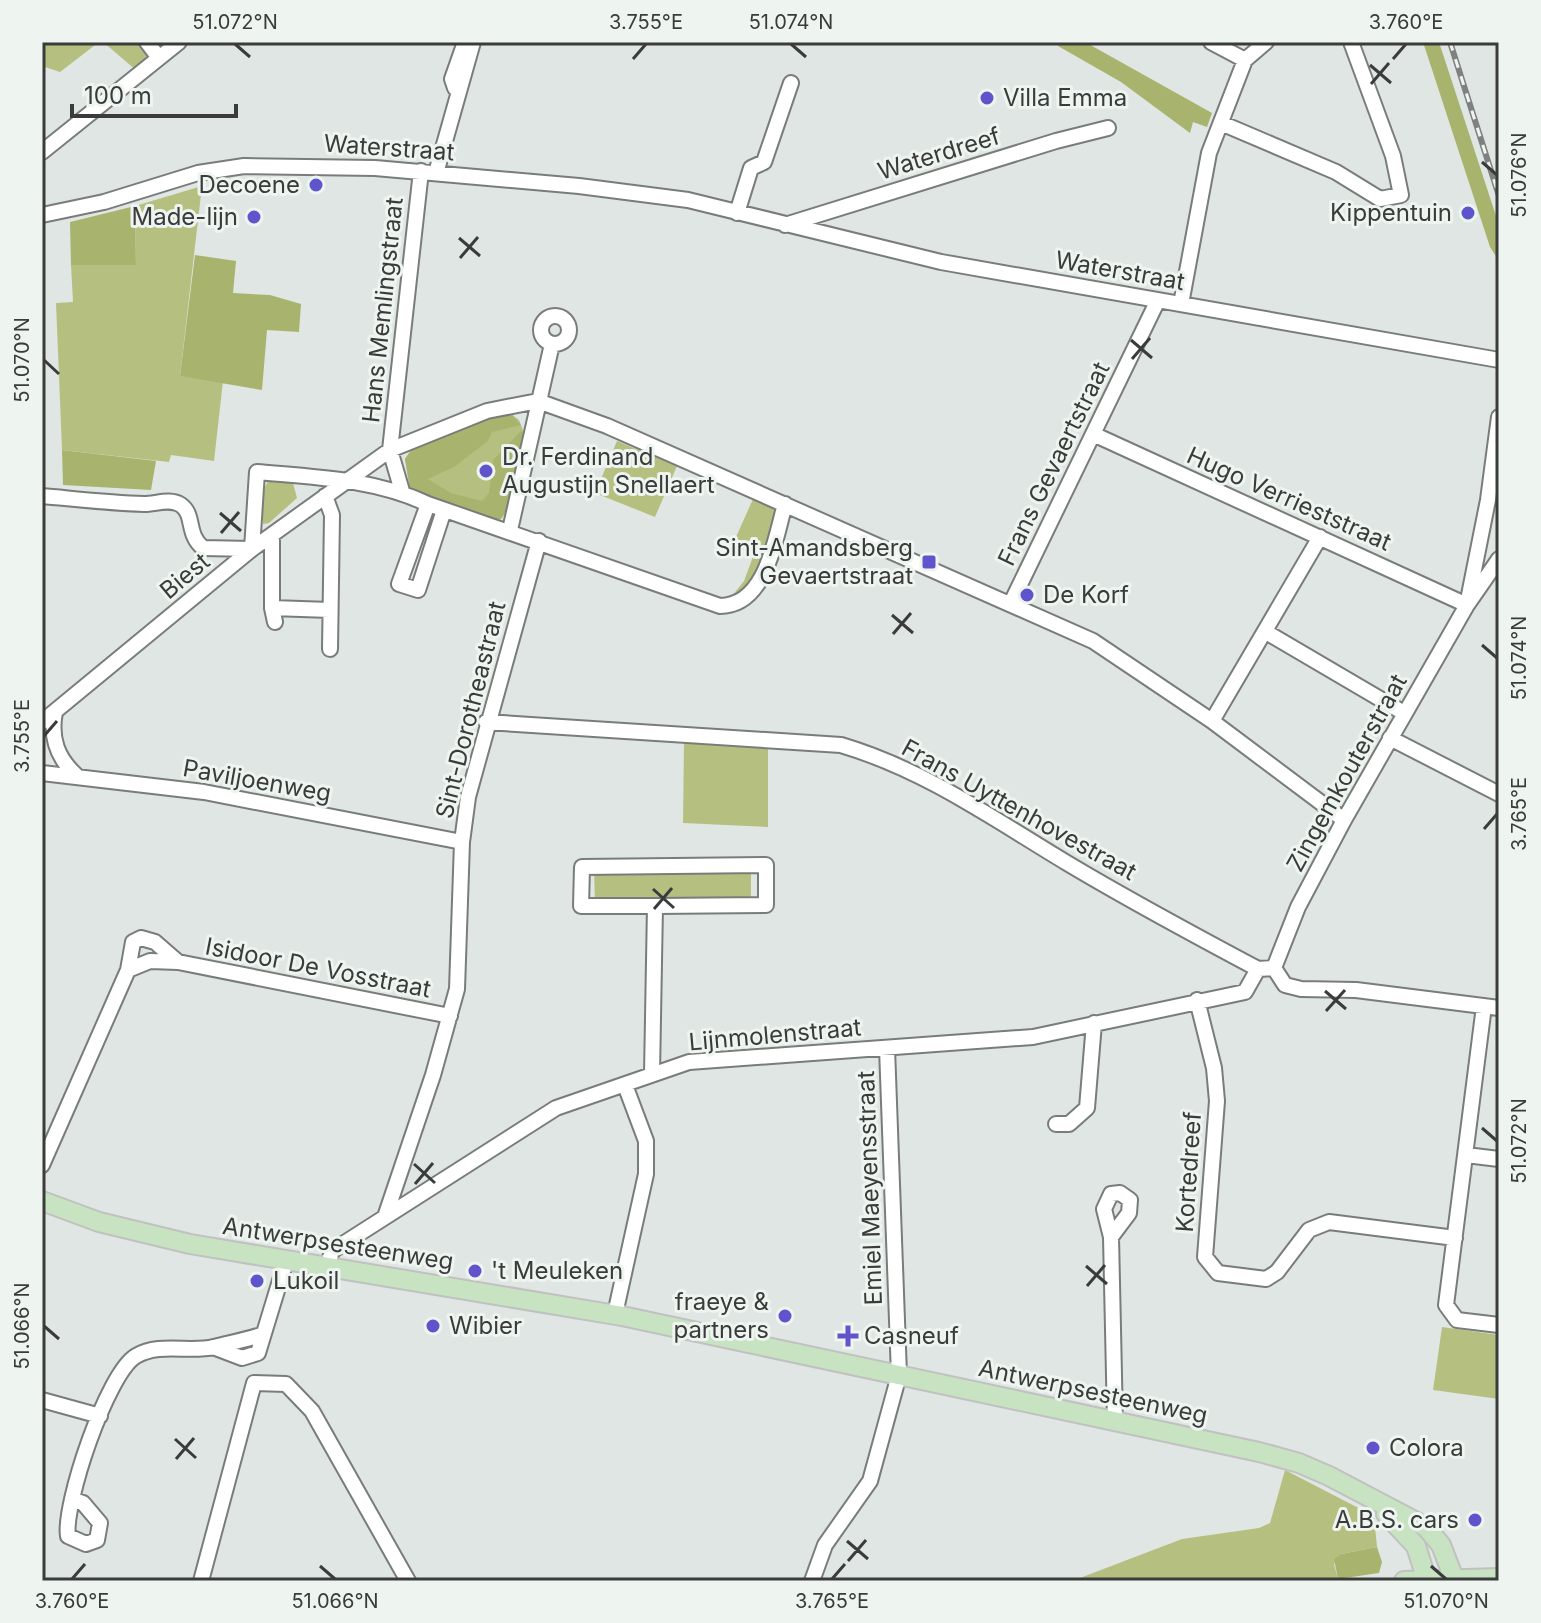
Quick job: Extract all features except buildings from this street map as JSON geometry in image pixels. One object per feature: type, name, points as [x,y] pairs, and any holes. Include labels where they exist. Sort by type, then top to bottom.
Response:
[{"type":"main road","name":"Antwerpsesteenweg","points":[[42,1201],[99,1222],[190,1244],[615,1314],[1299,1463],[1426,1527],[1441,1545],[1455,1580]]},
{"type":"main road","name":"Antwerpsesteenweg","points":[[1374,1502],[1416,1546],[1426,1580]]},
{"type":"main road","points":[[1404,1581],[1499,1578]]},
{"type":"street","points":[[147,42],[159,58]]},
{"type":"street","points":[[42,152],[179,42]]},
{"type":"street","points":[[456,93],[452,79],[465,42]]},
{"type":"street","points":[[456,93],[473,42]]},
{"type":"street","points":[[1211,42],[1245,60]]},
{"type":"street","points":[[1181,304],[1209,153],[1245,60],[1266,42]]},
{"type":"street","points":[[1221,123],[1336,172],[1380,199],[1401,195],[1393,156],[1351,42]]},
{"type":"street","points":[[737,213],[751,168],[764,162],[791,83]]},
{"type":"street","name":"Hans Memlingstraat","points":[[348,481],[390,450],[428,172],[456,93]]},
{"type":"street","name":"Waterdreef","points":[[784,225],[1056,141],[1108,128]]},
{"type":"street","name":"Waterstraat","points":[[42,215],[104,202],[221,168],[334,165],[428,172],[688,200],[941,262],[1499,360]]},
{"type":"street","name":"Frans Gevaertstraat","points":[[1011,603],[1158,300]]},
{"type":"street","points":[[510,530],[552,344]]},
{"type":"street","points":[[402,491],[390,450],[487,411],[538,401],[607,426],[1093,641],[1212,721],[1344,820]]},
{"type":"street","name":"Zingemkouterstraat","points":[[1467,605],[1493,501],[1499,417]]},
{"type":"street","name":"Hugo Verrieststraat","points":[[1093,434],[1467,605]]},
{"type":"street","points":[[42,496],[148,504],[169,501],[180,505],[188,513],[191,537],[203,548],[252,549],[257,472],[348,481],[402,491],[444,510],[510,530],[720,606],[731,606],[745,599],[757,586],[785,504]]},
{"type":"street","name":"Biest","points":[[42,722],[252,549],[348,481]]},
{"type":"street","points":[[325,496],[332,515],[330,649]]},
{"type":"street","points":[[428,504],[399,584],[418,590],[444,510]]},
{"type":"street","points":[[272,535],[274,615],[330,610]]},
{"type":"street","points":[[1212,721],[1320,537]]},
{"type":"street","name":"Sint-Dorotheastraat","points":[[385,1217],[457,989],[462,842],[468,797],[486,722],[539,541]]},
{"type":"street","name":"Zingemkouterstraat","points":[[1274,968],[1298,907],[1344,820],[1467,605],[1499,559]]},
{"type":"street","points":[[1266,632],[1404,713]]},
{"type":"street","points":[[55,712],[52,731],[62,763],[77,776]]},
{"type":"street","name":"Frans Uyttenhovestraat","points":[[486,722],[841,745],[875,755],[913,770],[1071,865],[1258,969]]},
{"type":"street","points":[[1390,738],[1499,794]]},
{"type":"street","name":"Paviljoenweg","points":[[42,773],[204,792],[462,842]]},
{"type":"street","points":[[766,865],[766,905],[655,906],[581,906],[582,867],[766,865]]},
{"type":"street","points":[[652,1074],[655,906]]},
{"type":"street","name":"Isidoor De Vosstraat","points":[[42,1165],[128,970],[133,942],[141,938],[155,942],[178,962]]},
{"type":"street","name":"Isidoor De Vosstraat","points":[[128,970],[150,961],[178,962],[450,1016]]},
{"type":"street","points":[[1258,969],[1274,968],[1285,985],[1301,989],[1356,990],[1492,1007],[1466,1155],[1446,1305],[1457,1320],[1499,1325]]},
{"type":"street","name":"Lijnmolenstraat","points":[[327,1268],[332,1251],[556,1108],[689,1062],[722,1057],[1033,1037],[1245,992],[1258,969]]},
{"type":"street","name":"Kortedreef","points":[[1197,1000],[1214,1068],[1217,1101],[1205,1257],[1218,1273],[1266,1279],[1277,1272],[1309,1230],[1329,1222],[1455,1238]]},
{"type":"street","points":[[1056,1124],[1069,1124],[1087,1108],[1094,1023]]},
{"type":"street","name":"Emiel Maeyensstraat","points":[[812,1581],[825,1545],[870,1481],[899,1375],[887,1048]]},
{"type":"street","points":[[615,1314],[646,1174],[646,1141],[625,1085]]},
{"type":"street","points":[[1466,1155],[1499,1159]]},
{"type":"street","points":[[1111,1237],[1115,1421]]},
{"type":"street","points":[[213,1347],[242,1358],[258,1353],[286,1261]]},
{"type":"street","points":[[72,1499],[113,1383],[135,1356],[169,1347],[213,1347],[261,1335]]},
{"type":"street","points":[[201,1581],[254,1383],[286,1384],[312,1411],[408,1581]]},
{"type":"street","points":[[42,1400],[100,1416]]},
{"type":"green space","points":[[42,42],[99,42],[60,72],[42,66]]},
{"type":"green space","points":[[103,42],[160,42],[136,70]]},
{"type":"green space","points":[[1061,42],[1085,42],[1212,113],[1207,127],[1193,122],[1190,133],[1121,82],[1058,46]]},
{"type":"green space","points":[[1423,42],[1439,42],[1499,225],[1499,261],[1490,247]]},
{"type":"green space","points":[[202,186],[180,376],[223,381],[214,461],[171,455],[169,462],[62,450],[56,303],[73,302],[71,265],[136,265],[135,206]]},
{"type":"green space","points":[[135,206],[136,265],[71,265],[70,222]]},
{"type":"green space","points":[[195,255],[236,261],[233,293],[270,295],[301,304],[299,332],[267,330],[262,390],[180,376]]},
{"type":"green space","points":[[511,414],[519,420],[525,435],[505,514],[501,519],[410,489],[405,459],[410,451]]},
{"type":"green space","points":[[511,414],[521,425],[492,432],[488,441],[454,467],[428,479],[451,493],[482,501],[489,493],[493,460],[521,431],[525,435],[513,498],[501,519],[491,520],[418,496],[410,489],[405,459],[425,441],[469,422]]},
{"type":"green space","points":[[617,441],[677,466],[655,517],[595,493]]},
{"type":"green space","points":[[62,450],[156,461],[151,490],[63,485]]},
{"type":"green space","points":[[268,481],[293,483],[297,498],[269,523],[263,524],[262,493]]},
{"type":"green space","points":[[753,499],[780,511],[754,583],[728,601],[744,581],[754,554],[732,546]]},
{"type":"green space","points":[[684,743],[768,748],[768,827],[683,823]]},
{"type":"green space","points":[[751,868],[751,902],[595,903],[594,870]]},
{"type":"green space","points":[[1442,1327],[1499,1335],[1499,1399],[1433,1390]]},
{"type":"green space","points":[[1285,1470],[1374,1516],[1377,1547],[1341,1554],[1334,1564],[1338,1579],[1072,1581],[1182,1539],[1259,1528],[1270,1523]]},
{"type":"green space","points":[[1377,1547],[1382,1562],[1379,1573],[1338,1579],[1334,1559],[1341,1554]]},
{"type":"railway","points":[[1450,42],[1499,196]]},
{"type":"place","name":"Villa Emma","points":[[987,98]]},
{"type":"place","name":"Decoene","points":[[316,185]]},
{"type":"place","name":"Kippentuin","points":[[1468,213]]},
{"type":"place","name":"Made-lijn","points":[[254,217]]},
{"type":"place","name":"Dr. Ferdinand Augustijn Snellaert","points":[[486,471]]},
{"type":"place","name":"Sint-Amandsberg Gevaertstraat","points":[[929,562]]},
{"type":"place","name":"De Korf","points":[[1027,595]]},
{"type":"place","name":"'t Meuleken","points":[[475,1271]]},
{"type":"place","name":"Lukoil","points":[[257,1281]]},
{"type":"place","name":"fraeye & partners","points":[[785,1316]]},
{"type":"place","name":"Wibier","points":[[433,1326]]},
{"type":"place","name":"Casneuf","points":[[848,1336]]},
{"type":"place","name":"Colora","points":[[1373,1448]]},
{"type":"place","name":"A.B.S. cars","points":[[1475,1520]]}]
